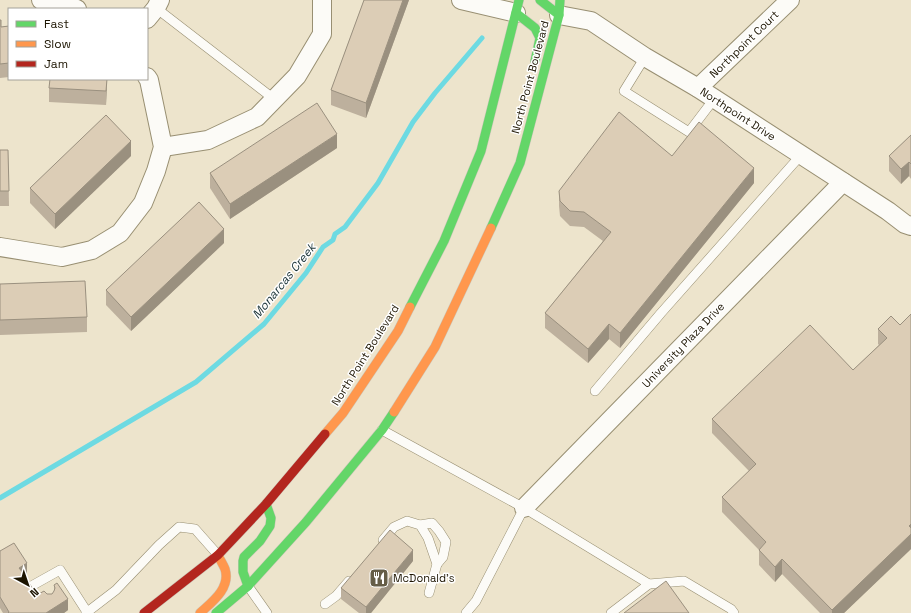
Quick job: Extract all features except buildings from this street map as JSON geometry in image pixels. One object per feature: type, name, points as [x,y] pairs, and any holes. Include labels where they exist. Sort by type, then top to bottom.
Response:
[{"type":"main road","points":[[540,0],[559,8]]},
{"type":"main road","points":[[518,7],[535,28],[540,38],[533,69]]},
{"type":"main road","name":"North Point Boulevard","points":[[144,613],[218,555],[266,504],[343,413],[398,331],[441,248],[481,151],[518,7]]},
{"type":"main road","name":"North Point Boulevard","points":[[216,613],[248,586],[306,522],[382,430],[435,347],[477,259],[520,163],[559,8]]},
{"type":"main road","points":[[509,170],[512,183]]},
{"type":"main road","points":[[248,586],[241,569],[242,563],[244,557],[268,530],[271,523],[270,513],[266,504]]},
{"type":"main road","points":[[200,613],[219,594],[225,583],[225,572],[218,555]]},
{"type":"street","points":[[41,0],[52,1],[73,8]]},
{"type":"street","points":[[163,147],[208,140],[257,117],[297,76],[322,34],[322,0]]},
{"type":"street","points":[[461,0],[518,7]]},
{"type":"street","name":"Northpoint Court","points":[[698,88],[790,0]]},
{"type":"street","name":"Northpoint Drive","points":[[559,8],[591,21],[645,57],[698,88],[888,211],[905,224],[911,226]]},
{"type":"street","points":[[0,247],[62,257],[92,250],[120,233],[143,203],[156,171],[163,147],[148,78]]},
{"type":"street","name":"University Plaza Drive","points":[[524,508],[843,182]]},
{"type":"lane","points":[[154,9],[274,99]]},
{"type":"lane","points":[[645,57],[624,91],[689,132],[714,99]]},
{"type":"lane","points":[[595,391],[661,313],[801,155]]},
{"type":"lane","points":[[382,430],[524,508],[649,584]]},
{"type":"lane","points":[[466,613],[476,601],[524,508]]},
{"type":"lane","points":[[379,544],[394,527],[407,521],[420,525],[432,523],[440,531],[446,542],[444,556],[437,564],[429,593]]},
{"type":"lane","points":[[420,525],[428,538],[437,564]]},
{"type":"lane","points":[[26,589],[40,586],[60,570],[86,613],[116,590],[158,545],[179,527],[195,529],[218,555]]},
{"type":"lane","points":[[325,604],[336,596],[355,573]]},
{"type":"lane","points":[[611,613],[649,584],[684,581],[731,609],[734,613]]},
{"type":"lane","points":[[248,586],[267,613]]},
{"type":"waterway","name":"Monarcas Creek","points":[[0,498],[196,382],[264,324],[306,273],[323,247],[333,240],[335,234],[345,227],[378,183],[413,122],[435,93],[482,38]]},
{"type":"traffic: fast","points":[[410,307],[444,241],[481,151],[519,0]]},
{"type":"traffic: fast","points":[[540,0],[559,15]]},
{"type":"traffic: fast","points":[[491,228],[520,163],[559,15],[560,0]]},
{"type":"traffic: fast","points":[[516,13],[535,28],[540,38],[535,61]]},
{"type":"traffic: fast","points":[[216,613],[248,586],[306,522],[382,430],[394,412]]},
{"type":"traffic: fast","points":[[248,586],[243,572],[243,561],[244,557],[260,541],[270,526],[271,518],[266,504]]},
{"type":"traffic: slow","points":[[394,412],[435,347],[491,228]]},
{"type":"traffic: slow","points":[[325,434],[343,413],[398,331],[410,307]]},
{"type":"traffic: slow","points":[[200,613],[219,594],[225,582],[225,569],[218,555]]},
{"type":"traffic: jam","points":[[144,613],[218,555],[266,504],[325,434]]},
{"type":"place","name":"McDonald's","points":[[379,578]]}]
